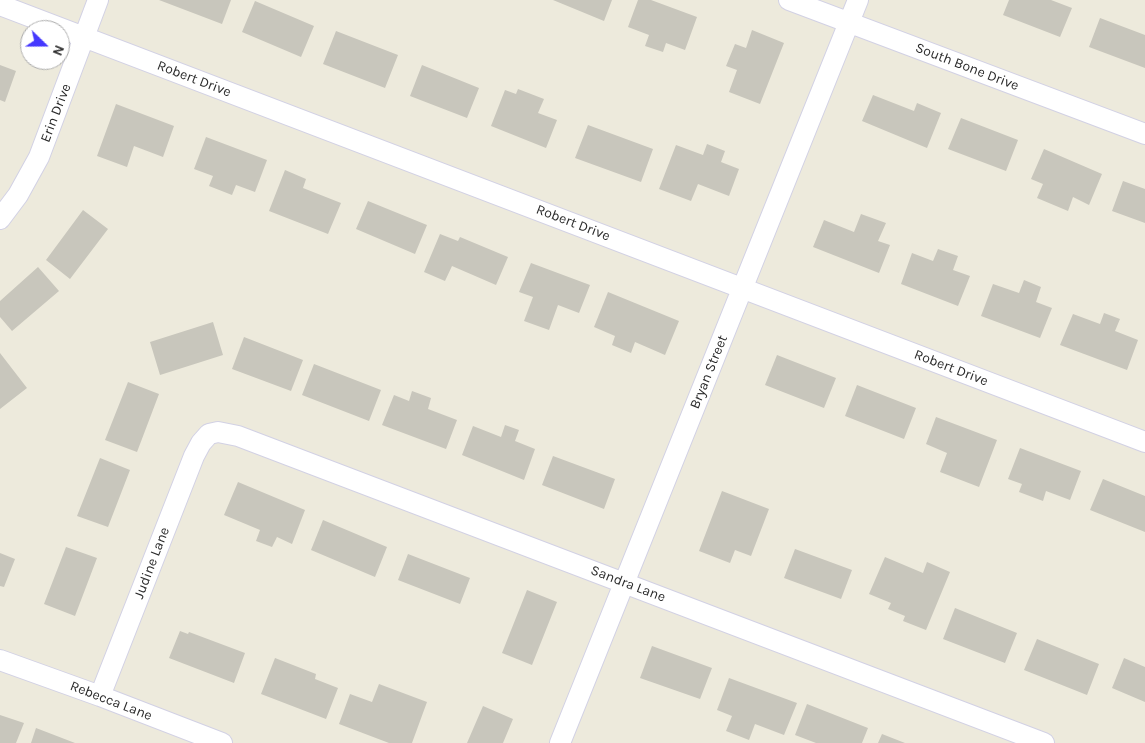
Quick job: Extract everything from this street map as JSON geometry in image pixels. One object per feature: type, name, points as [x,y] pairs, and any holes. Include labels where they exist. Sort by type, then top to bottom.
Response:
[{"type":"street","name":"Erin Drive","points":[[0,219],[18,195],[39,157],[98,0]]},
{"type":"street","name":"South Bone Drive","points":[[789,0],[1145,134]]},
{"type":"street","name":"Bryan Street","points":[[560,743],[626,583],[858,0]]},
{"type":"street","name":"Robert Drive","points":[[0,5],[1145,442]]},
{"type":"street","name":"Sandra Lane","points":[[209,434],[218,432],[238,436],[1044,743]]},
{"type":"street","name":"Judine Lane","points":[[100,696],[194,456],[209,434]]},
{"type":"street","name":"Rebecca Lane","points":[[0,660],[222,743]]},
{"type":"building","points":[[159,0],[231,0],[222,24]]},
{"type":"building","points":[[553,0],[612,0],[604,21]]},
{"type":"building","points":[[638,0],[651,0],[697,17],[685,50],[666,43],[663,52],[645,46],[649,35],[628,27]]},
{"type":"building","points":[[1009,0],[1051,0],[1072,8],[1060,37],[1003,15]]},
{"type":"building","points":[[255,1],[314,26],[301,57],[242,32]]},
{"type":"building","points":[[1100,18],[1145,35],[1145,68],[1089,47]]},
{"type":"building","points":[[752,30],[784,43],[760,104],[729,92],[737,70],[726,66],[735,44],[746,48]]},
{"type":"building","points":[[336,31],[398,55],[385,88],[323,64]]},
{"type":"building","points":[[0,65],[16,71],[5,102],[0,100]]},
{"type":"building","points":[[422,65],[479,88],[467,118],[410,96]]},
{"type":"building","points":[[518,89],[544,99],[538,113],[557,120],[546,148],[491,126],[505,90],[516,94]]},
{"type":"building","points":[[873,95],[914,111],[917,103],[941,113],[927,148],[862,121]]},
{"type":"building","points":[[116,104],[174,126],[163,157],[134,146],[127,167],[97,156]]},
{"type":"building","points":[[961,118],[1018,140],[1006,171],[948,149]]},
{"type":"building","points":[[588,125],[653,149],[641,182],[575,158]]},
{"type":"building","points":[[206,137],[267,160],[255,192],[236,185],[232,195],[209,186],[213,176],[194,169]]},
{"type":"building","points":[[707,144],[725,151],[721,162],[739,169],[729,196],[698,184],[691,201],[659,189],[676,145],[703,155]]},
{"type":"building","points":[[1044,149],[1102,174],[1089,205],[1073,197],[1068,211],[1037,198],[1043,184],[1031,179]]},
{"type":"building","points":[[285,170],[306,179],[303,188],[341,203],[328,234],[269,211]]},
{"type":"building","points":[[1123,181],[1145,189],[1145,223],[1112,211]]},
{"type":"building","points":[[368,201],[427,225],[415,254],[356,229]]},
{"type":"building","points":[[83,210],[108,229],[70,279],[46,260]]},
{"type":"building","points":[[861,214],[886,223],[878,241],[890,245],[879,273],[813,247],[824,220],[854,232]]},
{"type":"building","points":[[440,234],[458,241],[460,237],[508,257],[496,285],[452,266],[445,281],[424,272]]},
{"type":"building","points":[[938,249],[958,256],[953,270],[970,276],[958,306],[901,284],[912,253],[933,261]]},
{"type":"building","points":[[531,263],[590,285],[579,313],[558,305],[549,330],[524,321],[533,297],[519,292]]},
{"type":"building","points":[[38,267],[59,291],[12,331],[0,317],[0,301]]},
{"type":"building","points":[[1024,280],[1041,287],[1036,302],[1052,308],[1040,338],[981,316],[993,284],[1019,293]]},
{"type":"building","points":[[608,292],[679,321],[665,355],[635,342],[631,353],[612,345],[615,336],[594,327]]},
{"type":"building","points":[[1104,313],[1120,319],[1115,331],[1138,340],[1127,370],[1060,345],[1073,314],[1100,324]]},
{"type":"building","points":[[213,322],[223,355],[160,375],[150,342]]},
{"type":"building","points":[[244,337],[303,360],[291,391],[232,369]]},
{"type":"building","points":[[0,353],[27,388],[0,409]]},
{"type":"building","points":[[777,355],[836,378],[824,408],[765,385]]},
{"type":"building","points":[[314,364],[381,390],[369,421],[302,395]]},
{"type":"building","points":[[128,382],[159,394],[137,452],[105,440]]},
{"type":"building","points":[[857,385],[916,408],[904,439],[845,416]]},
{"type":"building","points":[[412,391],[431,398],[428,409],[457,420],[446,449],[382,425],[394,395],[409,401]]},
{"type":"building","points":[[936,417],[997,440],[979,487],[940,472],[947,453],[926,444]]},
{"type":"building","points":[[505,425],[519,430],[515,441],[535,449],[524,480],[462,455],[473,426],[501,437]]},
{"type":"building","points":[[1020,448],[1081,471],[1070,500],[1046,491],[1043,501],[1019,492],[1022,484],[1008,479]]},
{"type":"building","points":[[553,456],[615,479],[604,509],[542,485]]},
{"type":"building","points":[[100,458],[130,470],[108,527],[77,516]]},
{"type":"building","points":[[1103,479],[1145,496],[1145,532],[1090,510]]},
{"type":"building","points":[[238,482],[305,510],[292,544],[277,537],[272,547],[256,541],[260,530],[224,515]]},
{"type":"building","points":[[722,491],[769,509],[751,556],[735,550],[730,563],[699,551]]},
{"type":"building","points":[[323,520],[387,547],[375,577],[311,550]]},
{"type":"building","points":[[66,547],[97,558],[75,616],[44,604]]},
{"type":"building","points":[[795,549],[852,570],[841,599],[784,578]]},
{"type":"building","points":[[0,553],[15,559],[4,587],[0,586]]},
{"type":"building","points":[[408,554],[470,578],[460,604],[398,580]]},
{"type":"building","points":[[885,557],[923,573],[927,562],[950,572],[926,630],[903,621],[905,616],[888,609],[891,603],[869,594]]},
{"type":"building","points":[[527,590],[557,602],[532,665],[502,653]]},
{"type":"building","points":[[955,608],[1017,633],[1005,663],[943,639]]},
{"type":"building","points":[[180,631],[188,634],[189,632],[245,653],[234,683],[169,658]]},
{"type":"building","points":[[1037,639],[1099,664],[1087,695],[1024,670]]},
{"type":"building","points":[[652,646],[712,668],[700,699],[640,678]]},
{"type":"building","points":[[275,658],[316,674],[315,679],[338,688],[326,719],[261,694]]},
{"type":"building","points":[[1124,658],[1145,667],[1145,702],[1112,688]]},
{"type":"building","points":[[729,678],[797,703],[784,735],[755,724],[749,740],[726,731],[732,716],[717,710]]},
{"type":"building","points":[[379,684],[427,702],[412,743],[389,743],[339,724],[350,694],[372,702]]},
{"type":"building","points":[[807,704],[868,728],[862,743],[816,743],[795,735]]},
{"type":"building","points":[[483,706],[513,719],[503,743],[467,743]]},
{"type":"building","points":[[0,715],[24,723],[16,743],[0,743]]},
{"type":"building","points":[[36,728],[75,743],[31,743]]},
{"type":"building","points":[[882,734],[905,743],[878,743]]}]
